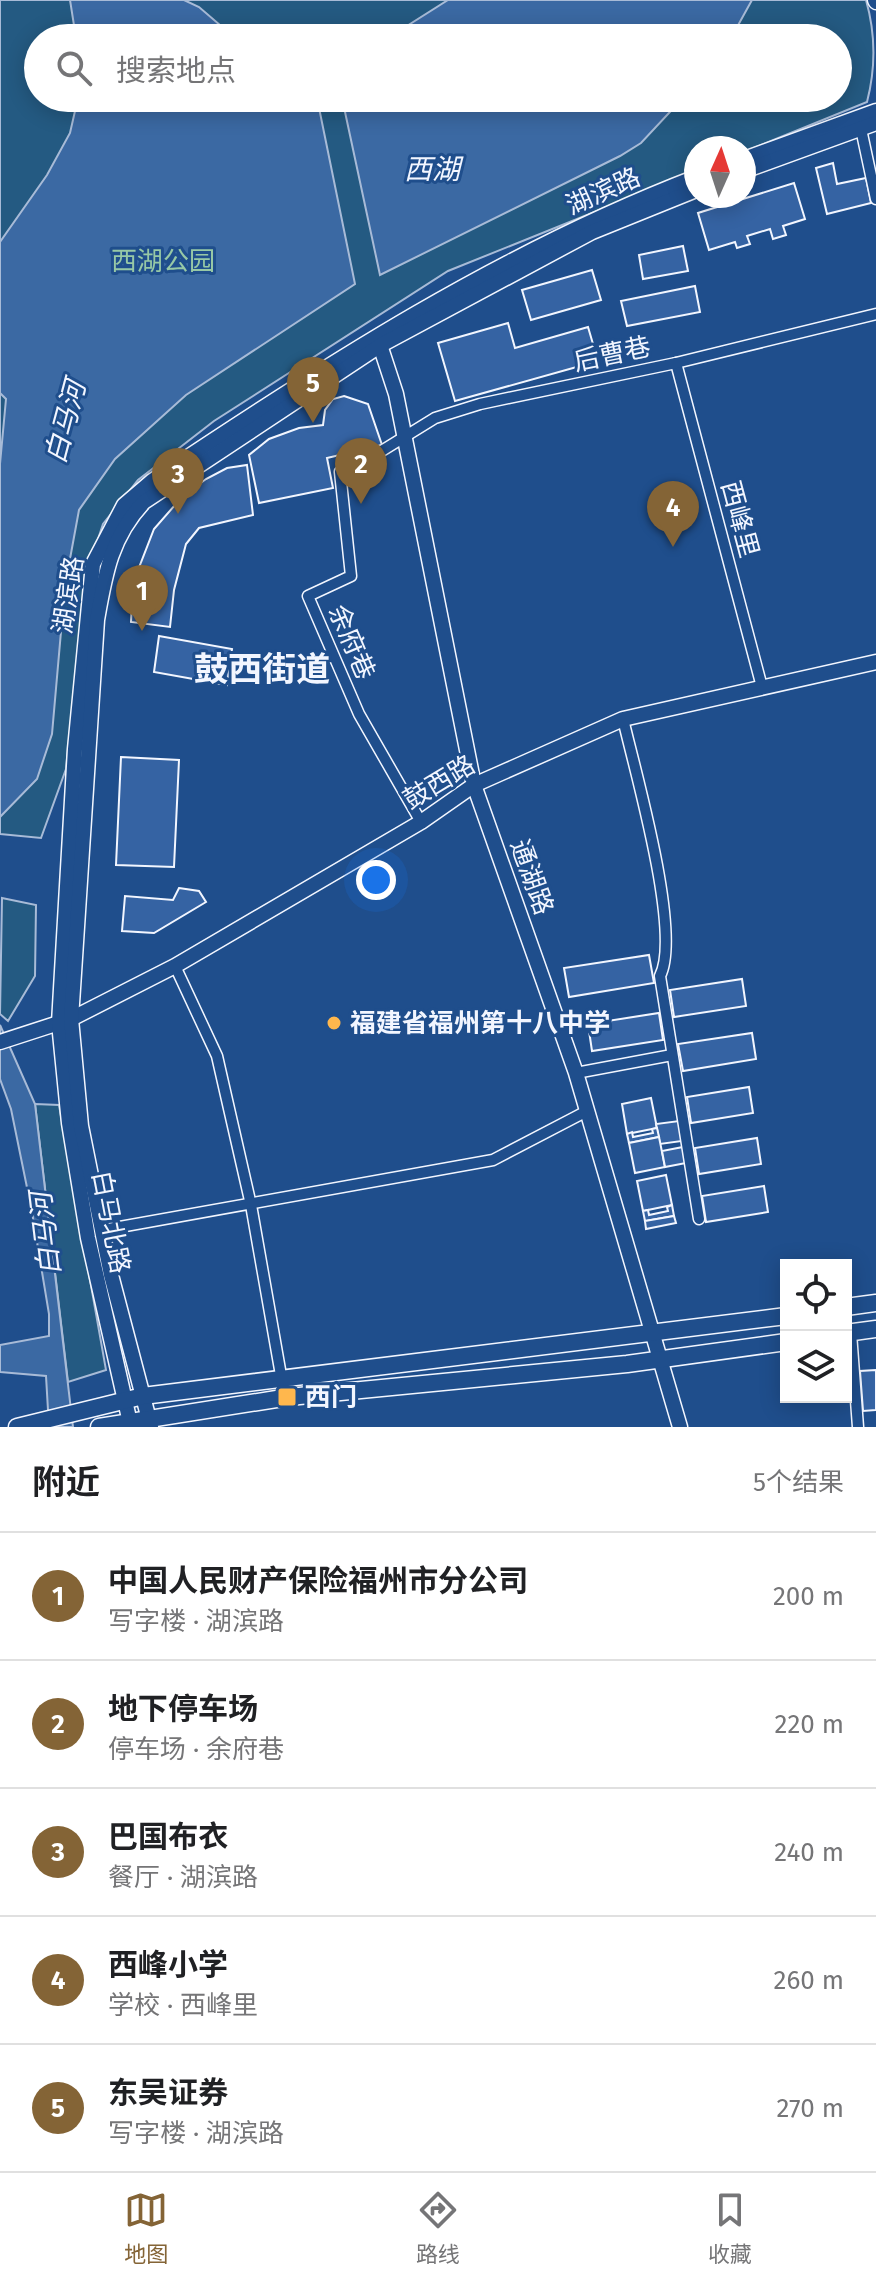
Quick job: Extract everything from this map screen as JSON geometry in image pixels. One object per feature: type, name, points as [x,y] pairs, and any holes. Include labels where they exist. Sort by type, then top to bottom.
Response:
[{"type":"main road","points":[[756,155],[876,111]]},
{"type":"main road","points":[[756,167],[876,123]]},
{"type":"main road","name":"湖滨路","points":[[65,1021],[97,620],[108,557],[120,532],[144,502],[379,340],[616,208],[684,182]]},
{"type":"main road","name":"湖滨路","points":[[379,340],[592,232],[684,195]]},
{"type":"main road","name":"通湖路","points":[[379,340],[396,394],[474,785],[576,1073],[680,1427]]},
{"type":"main road","name":"鼓西路","points":[[0,1042],[65,1021],[175,966],[421,822],[474,785],[623,719],[876,662]]},
{"type":"main road","points":[[65,1021],[81,1126],[111,1275],[150,1424]]},
{"type":"main road","name":"白马北路","points":[[65,1021],[69,1123],[88,1238],[131,1425]]},
{"type":"main road","points":[[852,1306],[876,1303]]},
{"type":"main road","points":[[24,1425],[143,1396],[780,1317]]},
{"type":"main road","points":[[852,1332],[876,1329]]},
{"type":"main road","points":[[99,1427],[150,1424],[289,1397],[661,1360],[780,1343]]},
{"type":"street","points":[[861,129],[876,199]]},
{"type":"street","name":"后曹巷","points":[[367,460],[435,418],[480,404],[676,363],[876,314]]},
{"type":"street","name":"西峰里","points":[[676,363],[762,687]]},
{"type":"street","name":"余府巷","points":[[367,460],[340,472],[351,576],[308,596],[359,714],[421,822]]},
{"type":"street","points":[[623,719],[658,871],[667,962],[660,976],[699,1219]]},
{"type":"street","points":[[175,966],[217,1056],[251,1205],[282,1381]]},
{"type":"street","points":[[576,1073],[672,1055]]},
{"type":"street","points":[[103,1230],[493,1160],[587,1111]]},
{"type":"street","points":[[852,1371],[858,1427]]},
{"type":"green space","name":"西湖公园","points":[[0,0],[866,0],[874,51],[872,76],[867,102],[852,108],[852,24],[24,24],[24,112],[842,112],[756,147],[756,136],[684,136],[684,176],[448,271],[214,421],[138,480],[103,524],[85,579],[66,769],[41,838],[0,834]]},
{"type":"green space","points":[[2,898],[36,905],[35,976],[8,1021],[0,1014]]},
{"type":"green space","points":[[35,1104],[59,1105],[106,1370],[68,1382]]},
{"type":"water","points":[[70,0],[184,0],[199,7],[219,24],[74,24]]},
{"type":"water","points":[[448,0],[752,0],[739,24],[410,24]]},
{"type":"water","name":"西湖","points":[[75,112],[320,112],[355,284],[186,395],[115,459],[79,510],[65,586],[52,734],[37,779],[0,817],[0,464],[6,399],[0,393],[0,242],[47,175],[70,133]]},
{"type":"water","name":"西湖","points":[[345,112],[670,112],[641,143],[620,156],[380,275]]},
{"type":"water","name":"白马河","points":[[0,1025],[35,1104],[73,1427],[49,1427],[46,1376],[0,1372],[0,1345],[49,1336],[49,1314],[11,1109],[0,1079]]},
{"type":"building","points":[[833,163],[837,184],[866,178],[871,203],[827,214],[816,168]]},
{"type":"building","points":[[794,183],[805,219],[783,226],[786,235],[773,239],[770,229],[747,236],[750,244],[737,248],[735,242],[709,250],[698,213],[714,208],[756,208],[756,195]]},
{"type":"building","points":[[683,246],[688,271],[643,279],[639,255]]},
{"type":"building","points":[[592,270],[601,300],[531,320],[522,290]]},
{"type":"building","points":[[695,286],[700,312],[627,326],[621,301]]},
{"type":"building","points":[[508,323],[515,348],[588,327],[598,361],[455,401],[438,343]]},
{"type":"building","points":[[344,396],[368,404],[382,445],[327,458],[333,488],[259,503],[249,455],[269,439],[299,428],[323,425],[325,410],[333,399]]},
{"type":"building","points":[[247,465],[253,515],[199,528],[186,544],[174,590],[170,627],[131,622],[133,583],[154,529],[182,497],[206,479],[227,468]]},
{"type":"building","points":[[159,636],[232,649],[227,685],[154,672]]},
{"type":"building","points":[[121,757],[179,760],[174,867],[116,865]]},
{"type":"building","points":[[179,888],[199,891],[206,902],[154,933],[122,931],[125,896],[173,900]]},
{"type":"building","points":[[649,955],[654,983],[569,997],[564,968]]},
{"type":"building","points":[[742,979],[746,1006],[674,1017],[670,990]]},
{"type":"building","points":[[659,1013],[663,1040],[592,1051],[588,1024]]},
{"type":"building","points":[[752,1033],[756,1059],[683,1071],[678,1044]]},
{"type":"building","points":[[749,1087],[753,1113],[691,1123],[687,1097]]},
{"type":"building","points":[[651,1098],[657,1128],[627,1134],[622,1104]]},
{"type":"building","points":[[679,1121],[682,1141],[660,1144],[656,1124]]},
{"type":"building","points":[[657,1128],[659,1137],[629,1143],[627,1134],[632,1132],[633,1137],[653,1133],[652,1129]]},
{"type":"building","points":[[659,1137],[665,1167],[635,1173],[629,1143]]},
{"type":"building","points":[[757,1138],[761,1164],[699,1174],[695,1148]]},
{"type":"building","points":[[683,1147],[686,1163],[665,1167],[662,1151]]},
{"type":"building","points":[[666,1175],[672,1205],[643,1211],[637,1181]]},
{"type":"building","points":[[764,1186],[768,1212],[706,1222],[702,1196]]},
{"type":"building","points":[[672,1205],[674,1216],[645,1221],[643,1211],[648,1210],[649,1215],[668,1211],[667,1207]]},
{"type":"building","points":[[674,1216],[676,1223],[646,1229],[645,1221]]},
{"type":"building","points":[[876,1370],[876,1410],[863,1411],[860,1371]]},
{"type":"place","name":"东吴证券","points":[[313,423]]},
{"type":"place","name":"地下停车场","points":[[361,504]]},
{"type":"place","name":"巴国布衣","points":[[178,514]]},
{"type":"place","name":"西峰小学","points":[[673,547]]},
{"type":"place","name":"中国人民财产保险福州市分公司","points":[[142,631]]},
{"type":"place","name":"福建省福州第十八中学","points":[[334,1023]]},
{"type":"place","name":"西门","points":[[287,1397]]},
{"type":"district","name":"鼓西街道","points":[[262,669]]}]
